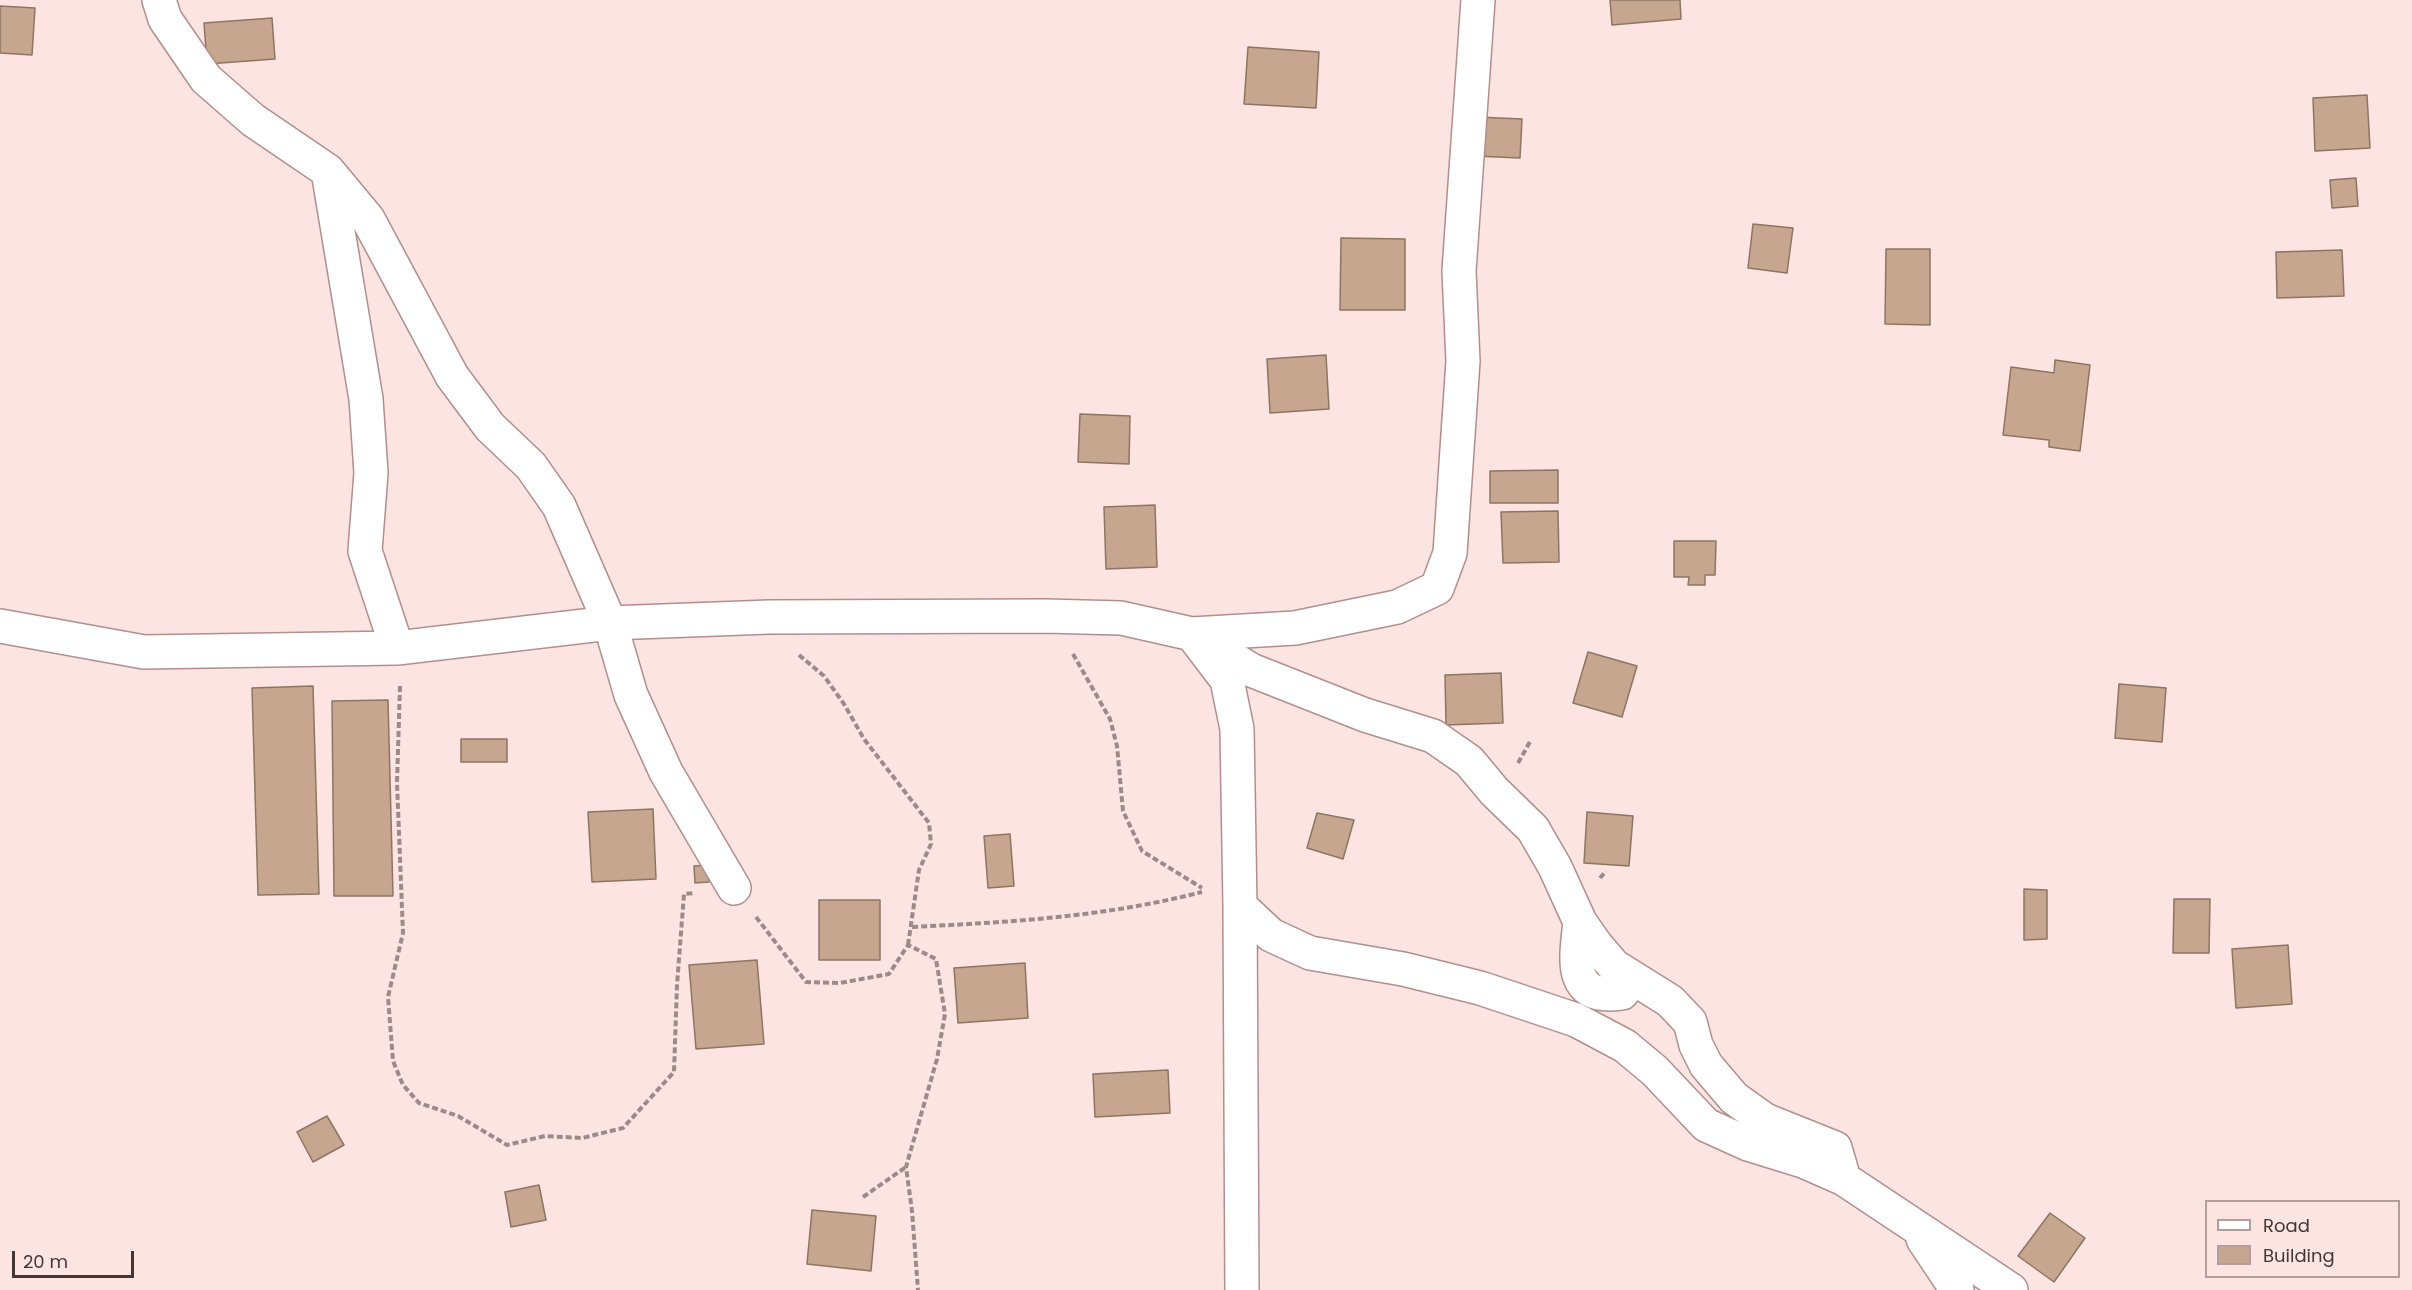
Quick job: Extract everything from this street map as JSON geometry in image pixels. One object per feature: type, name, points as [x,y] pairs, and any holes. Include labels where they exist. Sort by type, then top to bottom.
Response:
[{"type":"street","points":[[159,0],[165,19],[206,79],[253,120],[328,171],[368,219],[452,376],[490,427],[531,466],[559,506],[610,623],[631,695],[666,772],[734,888]]},
{"type":"street","points":[[0,626],[144,652],[397,648],[610,623],[769,617],[1121,618],[1192,634],[1295,628],[1397,607],[1437,588],[1450,553],[1462,373],[1459,271],[1478,0]]},
{"type":"street","points":[[328,171],[366,399],[370,473],[364,551],[397,648]]},
{"type":"street","points":[[1192,634],[1227,680],[1237,729],[1242,1290]]},
{"type":"street","points":[[1192,634],[1251,670],[1365,715],[1433,736],[1470,761],[1494,791],[1533,830],[1555,867],[1580,922],[1614,966],[1670,1000],[1690,1022],[1696,1045],[1706,1065],[1734,1098],[1765,1120],[1835,1148],[1844,1179]]},
{"type":"street","points":[[1240,906],[1271,935],[1310,952],[1403,969],[1480,988],[1576,1020],[1624,1046],[1654,1071],[1706,1125],[1748,1144],[1803,1161],[1844,1179],[1917,1230],[2011,1290]]},
{"type":"street","points":[[1917,1230],[1957,1290]]},
{"type":"path","points":[[912,927],[1044,921],[1148,906],[1207,891],[1142,851],[1124,811],[1117,746],[1110,719],[1078,660],[1045,616]]},
{"type":"path","points":[[397,648],[401,706],[397,783],[403,933],[388,997],[393,1061],[403,1084],[419,1103],[458,1116],[507,1145],[545,1136],[582,1138],[623,1128],[674,1072],[676,985],[684,894],[734,888],[806,982],[840,983],[889,974],[908,945],[919,870],[931,844],[929,823],[864,739],[844,704],[824,676],[794,651],[769,617]]},
{"type":"path","points":[[1515,768],[1531,740]]},
{"type":"path","points":[[908,945],[936,959],[945,1014],[937,1059],[906,1167],[918,1290]]},
{"type":"path","points":[[863,1197],[906,1167]]},
{"type":"building","points":[[1610,0],[1680,0],[1681,19],[1612,25]]},
{"type":"building","points":[[0,6],[35,8],[32,55],[0,53]]},
{"type":"building","points":[[272,18],[275,59],[207,64],[204,23]]},
{"type":"building","points":[[1248,47],[1319,52],[1316,108],[1244,104]]},
{"type":"building","points":[[2367,95],[2370,148],[2315,151],[2313,98]]},
{"type":"building","points":[[1476,117],[1522,119],[1520,158],[1474,156]]},
{"type":"building","points":[[2356,178],[2358,206],[2332,208],[2330,180]]},
{"type":"building","points":[[1753,224],[1793,228],[1787,273],[1748,268]]},
{"type":"building","points":[[1341,238],[1405,239],[1405,310],[1340,310]]},
{"type":"building","points":[[1886,249],[1930,249],[1930,325],[1885,324]]},
{"type":"building","points":[[2342,250],[2344,296],[2277,298],[2276,252]]},
{"type":"building","points":[[1326,355],[1329,409],[1270,413],[1267,359]]},
{"type":"building","points":[[2055,360],[2090,365],[2080,451],[2049,447],[2049,440],[2003,435],[2011,367],[2054,373]]},
{"type":"building","points":[[1080,414],[1130,416],[1129,464],[1078,462]]},
{"type":"building","points":[[1558,470],[1558,503],[1490,503],[1490,471]]},
{"type":"building","points":[[1155,505],[1157,567],[1106,569],[1104,507]]},
{"type":"building","points":[[1558,511],[1559,562],[1503,563],[1501,512]]},
{"type":"building","points":[[1674,541],[1716,541],[1715,575],[1705,575],[1705,585],[1688,585],[1689,577],[1674,577]]},
{"type":"building","points":[[1588,652],[1637,666],[1622,717],[1573,703]]},
{"type":"building","points":[[1501,673],[1503,723],[1446,725],[1445,675]]},
{"type":"building","points":[[2119,684],[2166,688],[2162,742],[2115,738]]},
{"type":"building","points":[[313,686],[319,894],[258,895],[252,688]]},
{"type":"building","points":[[388,700],[393,896],[334,896],[332,701]]},
{"type":"building","points":[[461,739],[507,739],[507,762],[461,762]]},
{"type":"building","points":[[653,809],[656,879],[592,882],[588,812]]},
{"type":"building","points":[[1587,812],[1633,816],[1629,866],[1584,863]]},
{"type":"building","points":[[1317,813],[1354,820],[1343,859],[1307,848]]},
{"type":"building","points":[[1010,834],[1014,886],[988,888],[984,836]]},
{"type":"building","points":[[708,865],[709,882],[695,883],[694,866]]},
{"type":"building","points":[[2024,889],[2047,890],[2047,939],[2024,940]]},
{"type":"building","points":[[2174,899],[2210,899],[2209,953],[2173,953]]},
{"type":"building","points":[[819,900],[880,900],[880,960],[819,960]]},
{"type":"building","points":[[2288,945],[2292,1004],[2236,1008],[2232,949]]},
{"type":"building","points":[[757,960],[764,1044],[696,1049],[689,965]]},
{"type":"building","points":[[1025,963],[1028,1018],[958,1023],[954,968]]},
{"type":"building","points":[[1168,1070],[1170,1113],[1095,1117],[1093,1074]]},
{"type":"building","points":[[327,1116],[344,1145],[313,1162],[297,1132]]},
{"type":"building","points":[[539,1185],[546,1220],[511,1227],[505,1192]]},
{"type":"building","points":[[812,1210],[876,1216],[871,1271],[807,1264]]},
{"type":"building","points":[[2050,1213],[2085,1238],[2054,1282],[2018,1256]]}]
